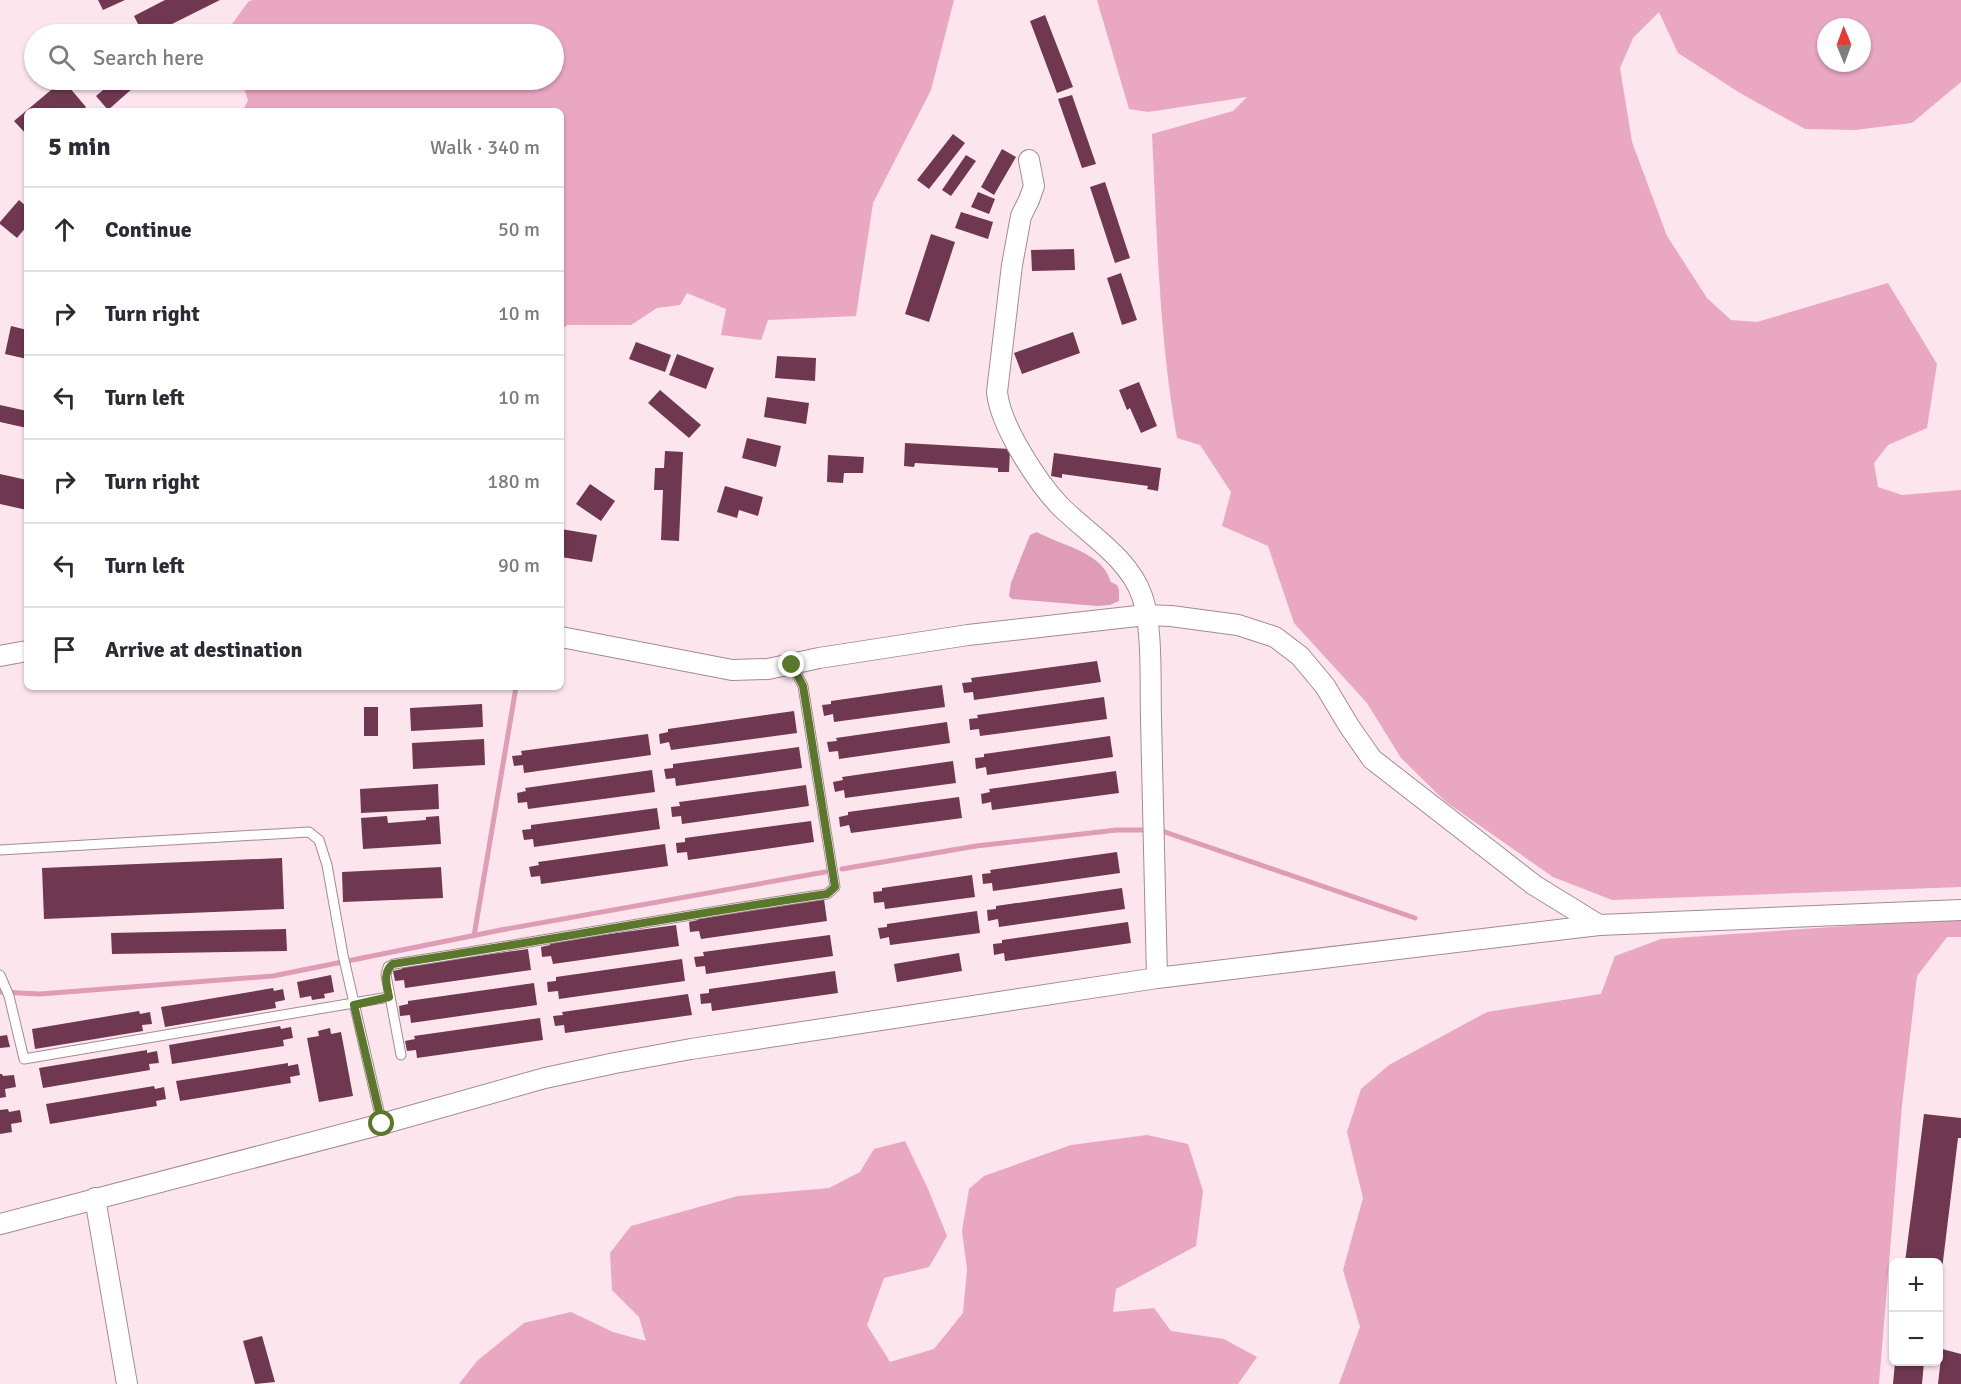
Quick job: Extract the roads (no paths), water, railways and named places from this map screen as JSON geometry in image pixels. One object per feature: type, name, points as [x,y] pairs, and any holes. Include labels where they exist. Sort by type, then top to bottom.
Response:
[{"type":"street","points":[[1029,160],[1034,186],[1021,216],[1012,265],[997,392],[998,405],[1007,430],[1041,481],[1059,504],[1134,578],[1143,597],[1150,679],[1157,978]]},
{"type":"street","points":[[564,638],[732,670],[768,669],[819,658],[968,635],[1146,615],[1238,625],[1275,637],[1300,656],[1325,686],[1372,759],[1534,885],[1599,925]]},
{"type":"street","points":[[0,656],[24,652]]},
{"type":"street","points":[[0,1224],[382,1124],[545,1078],[615,1063],[829,1028],[1157,978],[1599,925],[1961,910]]},
{"type":"street","points":[[95,1198],[127,1384]]},
{"type":"lane","points":[[401,1055],[386,975],[388,967],[393,964],[827,894],[835,887],[803,686],[792,665]]},
{"type":"lane","points":[[0,850],[309,832],[319,840],[327,865],[346,970],[382,1124]]},
{"type":"lane","points":[[0,975],[9,996],[24,1059],[354,1005],[389,997]]},
{"type":"waterway","points":[[474,936],[515,690]]},
{"type":"waterway","points":[[842,869],[976,846],[1117,830],[1147,830]]},
{"type":"waterway","points":[[1162,831],[1415,918]]},
{"type":"waterway","points":[[0,992],[40,994],[273,976],[501,930],[825,872]]}]
